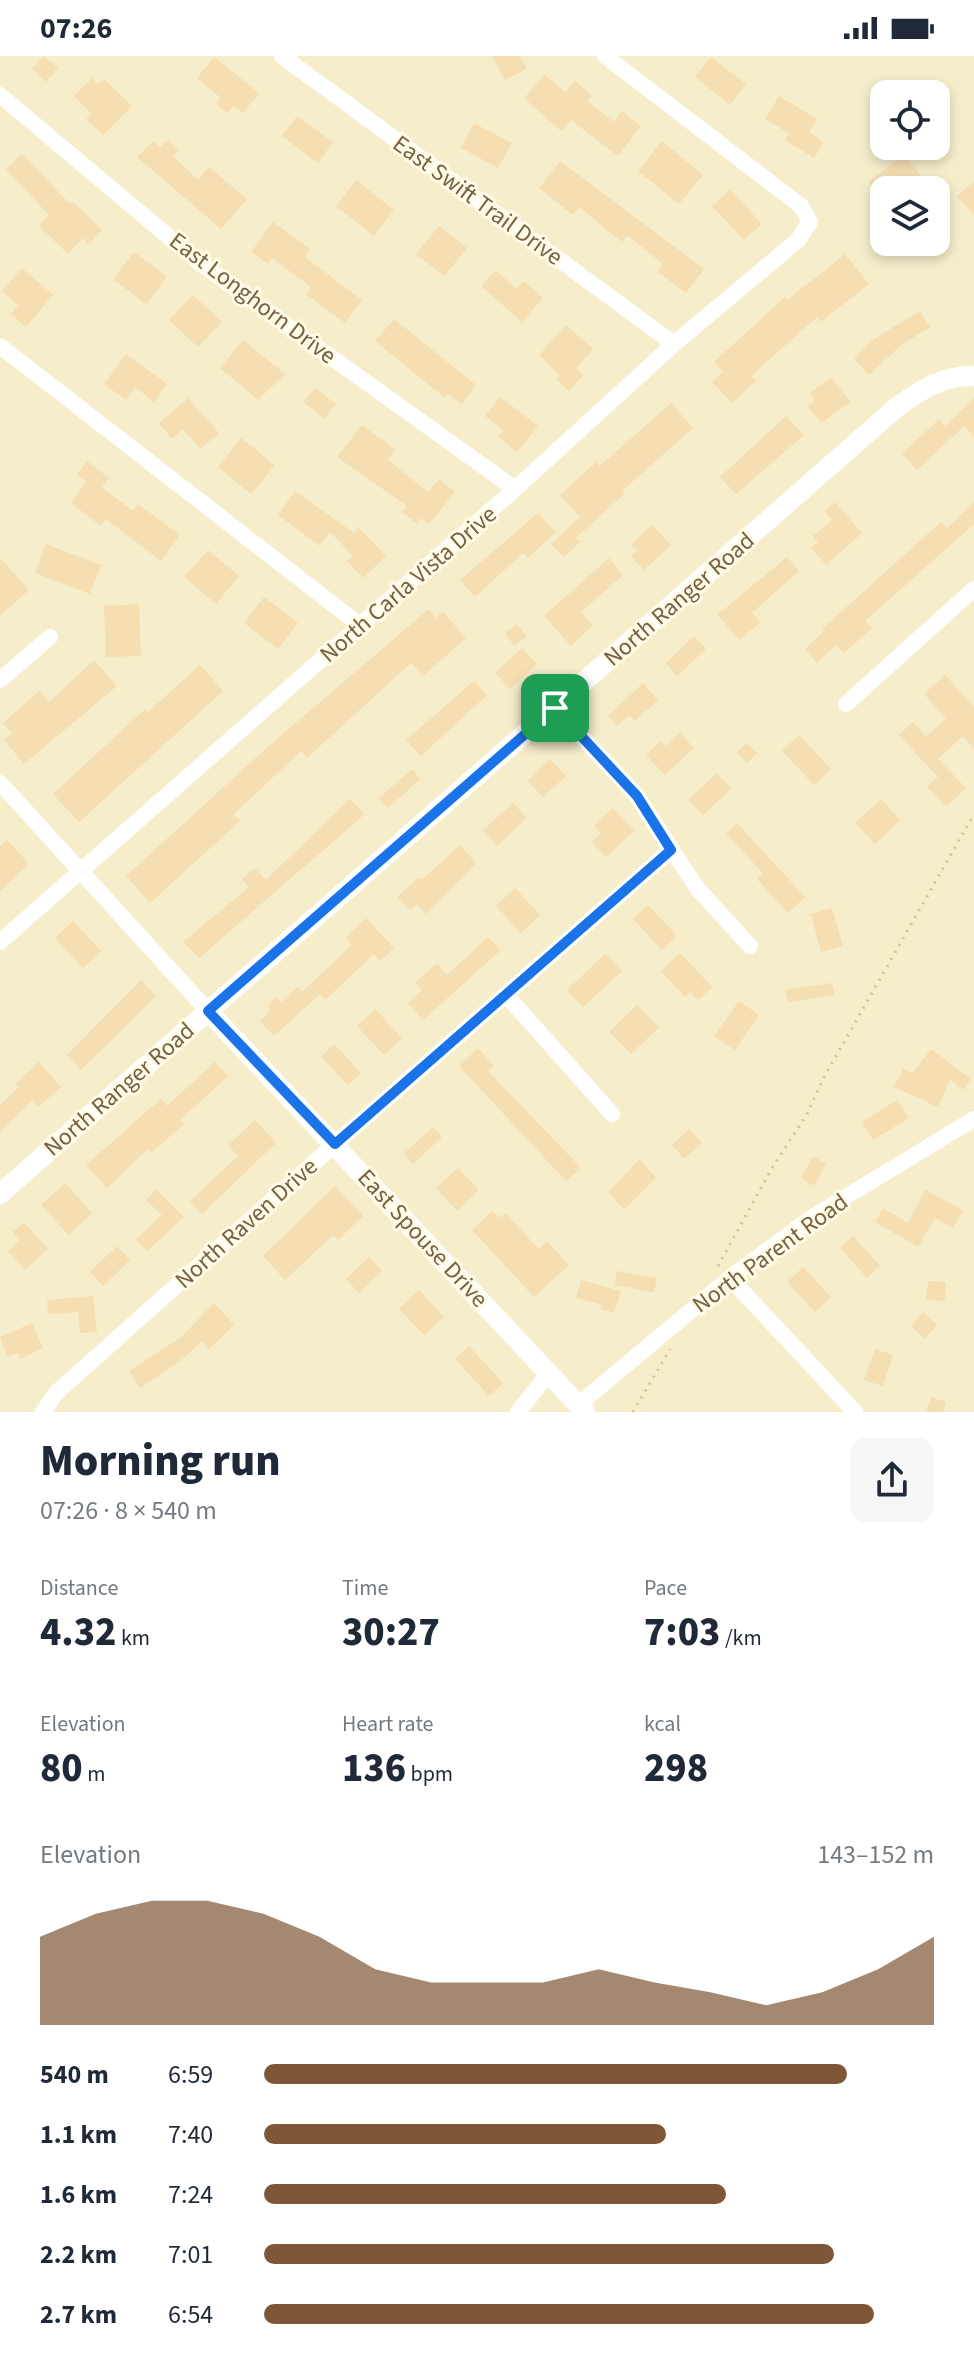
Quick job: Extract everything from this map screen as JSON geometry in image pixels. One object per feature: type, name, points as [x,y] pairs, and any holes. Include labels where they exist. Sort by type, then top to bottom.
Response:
[{"type":"street","name":"East Swift Trail Drive","points":[[282,56],[674,344]]},
{"type":"street","name":"North Carla Vista Drive","points":[[0,942],[361,626],[674,344],[798,240],[810,222],[801,206],[605,56]]},
{"type":"street","name":"East Longhorn Drive","points":[[0,95],[201,264],[515,489]]},
{"type":"street","points":[[0,346],[361,626]]},
{"type":"street","name":"North Ranger Road","points":[[0,1194],[897,407],[926,386],[960,376],[974,376]]},
{"type":"street","points":[[846,704],[974,589]]},
{"type":"street","points":[[0,680],[50,637]]},
{"type":"street","points":[[555,708],[637,796],[697,888],[750,946]]},
{"type":"street","name":"East Spouse Drive","points":[[0,783],[208,1011],[582,1408]]},
{"type":"street","name":"North Raven Drive","points":[[43,1412],[56,1393],[671,850]]},
{"type":"street","points":[[507,996],[612,1114]]},
{"type":"street","name":"North Parent Road","points":[[582,1408],[730,1278],[811,1218],[974,1119]]},
{"type":"street","points":[[730,1278],[855,1412]]},
{"type":"street","points":[[518,1412],[549,1373]]},
{"type":"path","points":[[718,1266],[772,1168],[807,1114],[823,1079],[974,814]]},
{"type":"path","points":[[633,1412],[672,1347]]},
{"type":"shaded area","points":[[0,56],[974,56],[974,1412],[0,1412]]},
{"type":"building","points":[[44,56],[58,68],[46,82],[32,69]]},
{"type":"building","points":[[492,56],[520,56],[527,69],[505,80]]},
{"type":"building","points":[[214,57],[259,93],[243,113],[233,106],[227,113],[216,104],[221,98],[197,78]]},
{"type":"building","points":[[711,57],[746,84],[730,105],[695,77]]},
{"type":"building","points":[[545,75],[565,92],[575,81],[592,96],[587,101],[614,122],[622,111],[641,126],[618,156],[571,120],[561,131],[524,98]]},
{"type":"building","points":[[92,78],[98,84],[104,79],[132,106],[103,135],[86,119],[92,114],[74,96]]},
{"type":"building","points":[[779,96],[817,119],[809,132],[824,142],[814,158],[785,140],[789,133],[765,119]]},
{"type":"building","points":[[297,116],[333,142],[318,163],[282,136]]},
{"type":"building","points":[[474,123],[512,143],[498,168],[461,148]]},
{"type":"building","points":[[168,140],[178,150],[173,156],[198,180],[209,167],[247,199],[221,229],[137,157],[153,141],[160,147]]},
{"type":"building","points":[[662,141],[703,175],[679,204],[638,171]]},
{"type":"building","points":[[22,154],[70,204],[72,201],[102,230],[89,244],[83,238],[68,254],[39,226],[49,215],[6,169]]},
{"type":"building","points":[[898,160],[908,160],[921,176],[877,176]]},
{"type":"building","points":[[560,161],[704,269],[686,293],[658,272],[663,264],[627,235],[622,242],[579,207],[573,215],[539,188]]},
{"type":"building","points":[[356,180],[394,210],[374,236],[336,206]]},
{"type":"building","points":[[974,181],[974,215],[957,197]]},
{"type":"building","points":[[730,190],[762,224],[744,240],[712,206]]},
{"type":"building","points":[[273,222],[310,249],[305,257],[362,300],[345,323],[306,294],[311,287],[272,258],[268,264],[251,252]]},
{"type":"building","points":[[439,226],[467,248],[444,276],[416,254]]},
{"type":"building","points":[[134,252],[167,277],[146,304],[113,279]]},
{"type":"building","points":[[845,254],[869,284],[821,322],[817,317],[751,376],[756,381],[732,403],[712,382],[723,371],[714,362],[785,297],[787,300]]},
{"type":"building","points":[[22,268],[53,295],[26,327],[11,314],[18,305],[2,291]]},
{"type":"building","points":[[496,270],[516,289],[524,281],[543,298],[522,322],[481,286]]},
{"type":"building","points":[[193,295],[222,322],[198,347],[169,320]]},
{"type":"building","points":[[920,311],[930,327],[900,346],[869,375],[854,359],[874,339]]},
{"type":"building","points":[[394,319],[476,385],[462,404],[448,394],[445,398],[375,341]]},
{"type":"building","points":[[566,325],[593,349],[576,369],[583,375],[569,391],[556,379],[560,375],[539,355]]},
{"type":"building","points":[[243,340],[285,374],[258,400],[220,368]]},
{"type":"building","points":[[126,354],[167,384],[154,402],[135,387],[126,400],[104,384]]},
{"type":"building","points":[[831,377],[850,402],[821,423],[808,406],[815,400],[810,393]]},
{"type":"building","points":[[315,388],[336,404],[324,419],[303,402]]},
{"type":"building","points":[[500,397],[538,426],[517,452],[498,437],[503,430],[485,416]]},
{"type":"building","points":[[188,398],[219,433],[200,449],[183,429],[172,439],[159,423]]},
{"type":"building","points":[[974,398],[974,437],[964,426],[917,470],[902,454],[939,419],[945,426]]},
{"type":"building","points":[[671,403],[693,428],[623,490],[625,493],[576,538],[580,542],[564,557],[551,544],[580,517],[560,495],[596,462],[600,466]]},
{"type":"building","points":[[786,416],[804,435],[736,494],[720,477]]},
{"type":"building","points":[[362,425],[395,450],[388,460],[428,492],[439,479],[455,492],[429,524],[421,518],[416,523],[402,512],[407,506],[337,457]]},
{"type":"building","points":[[241,438],[275,465],[251,494],[218,467]]},
{"type":"building","points":[[87,461],[109,478],[102,487],[133,511],[138,504],[180,535],[161,561],[106,519],[101,526],[71,503],[86,482],[77,475]]},
{"type":"building","points":[[295,491],[354,533],[359,528],[386,556],[363,578],[347,561],[353,556],[330,532],[320,546],[278,515]]},
{"type":"building","points":[[835,502],[862,533],[826,565],[811,548],[818,542],[813,536],[832,520],[825,511]]},
{"type":"building","points":[[974,502],[974,524],[865,621],[872,628],[844,653],[836,645],[817,663],[805,649],[824,631],[822,629],[941,522],[947,528]]},
{"type":"building","points":[[538,513],[556,532],[528,558],[523,553],[475,597],[460,580]]},
{"type":"building","points":[[652,525],[671,545],[644,570],[631,556],[637,550],[631,545]]},
{"type":"building","points":[[46,544],[101,565],[90,594],[35,573]]},
{"type":"building","points":[[208,550],[239,576],[216,604],[184,577]]},
{"type":"building","points":[[787,557],[799,571],[752,613],[760,622],[740,640],[717,615]]},
{"type":"building","points":[[0,558],[29,590],[0,616]]},
{"type":"building","points":[[609,558],[623,575],[581,612],[593,625],[571,646],[544,616]]},
{"type":"building","points":[[264,597],[298,623],[278,649],[244,623]]},
{"type":"building","points":[[139,604],[141,656],[106,657],[104,606]]},
{"type":"building","points":[[429,609],[436,618],[443,612],[466,638],[423,676],[411,663],[307,758],[301,751],[234,814],[240,821],[150,903],[126,876],[272,743]]},
{"type":"building","points":[[517,624],[527,637],[514,646],[505,633]]},
{"type":"building","points":[[694,636],[706,649],[677,676],[666,663]]},
{"type":"building","points":[[522,648],[537,664],[510,689],[495,673]]},
{"type":"building","points":[[94,660],[117,686],[24,764],[4,740],[12,733],[3,723],[39,691],[49,702]]},
{"type":"building","points":[[200,665],[223,691],[79,822],[53,794],[145,709],[148,712]]},
{"type":"building","points":[[945,675],[974,707],[974,749],[963,736],[938,759],[966,788],[946,807],[927,787],[938,777],[899,735],[913,722],[926,737],[946,718],[924,694]]},
{"type":"building","points":[[474,681],[487,695],[421,756],[406,740]]},
{"type":"building","points":[[643,683],[658,700],[635,721],[629,715],[617,726],[608,716]]},
{"type":"building","points":[[680,733],[694,748],[665,775],[646,755],[661,741],[666,746]]},
{"type":"building","points":[[799,735],[831,769],[814,785],[782,751]]},
{"type":"building","points":[[746,743],[757,753],[747,763],[736,753]]},
{"type":"building","points":[[550,759],[566,776],[543,797],[528,781]]},
{"type":"building","points":[[412,769],[420,779],[388,808],[379,798]]},
{"type":"building","points":[[717,773],[731,789],[703,815],[688,800]]},
{"type":"building","points":[[350,799],[365,814],[199,958],[183,942],[249,887],[242,879],[255,868],[266,880]]},
{"type":"building","points":[[881,799],[900,820],[875,844],[855,823]]},
{"type":"building","points":[[513,803],[527,818],[497,846],[483,830]]},
{"type":"building","points":[[613,808],[634,831],[606,857],[592,842],[601,833],[594,826]]},
{"type":"building","points":[[737,823],[805,897],[788,913],[757,879],[763,873],[726,834]]},
{"type":"building","points":[[7,840],[29,864],[0,891],[0,846]]},
{"type":"building","points":[[460,845],[476,863],[426,914],[417,904],[410,910],[397,897],[419,877],[422,880]]},
{"type":"building","points":[[515,888],[540,915],[521,933],[496,906]]},
{"type":"building","points":[[648,905],[677,936],[662,950],[633,919]]},
{"type":"building","points":[[832,908],[843,946],[821,952],[811,914]]},
{"type":"building","points":[[366,918],[394,948],[380,961],[374,954],[325,1000],[320,994],[274,1036],[260,1021],[271,1010],[267,1006],[276,997],[281,1002],[298,987],[302,992],[352,945],[345,938]]},
{"type":"building","points":[[73,921],[101,951],[83,968],[55,938]]},
{"type":"building","points":[[488,937],[501,950],[423,1020],[408,1003],[422,990],[415,983],[437,963],[447,975]]},
{"type":"building","points":[[680,953],[712,987],[698,1000],[690,992],[685,997],[661,971]]},
{"type":"building","points":[[605,954],[622,971],[583,1007],[567,990]]},
{"type":"building","points":[[141,980],[156,996],[81,1070],[67,1055]]},
{"type":"building","points":[[832,983],[835,995],[788,1002],[785,990]]},
{"type":"building","points":[[739,1001],[759,1015],[735,1050],[714,1036]]},
{"type":"building","points":[[637,1005],[659,1027],[631,1054],[609,1032]]},
{"type":"building","points":[[375,1009],[402,1038],[384,1055],[357,1026]]},
{"type":"building","points":[[334,1044],[361,1073],[348,1085],[321,1057]]},
{"type":"building","points":[[478,1048],[494,1066],[488,1071],[581,1168],[566,1181],[459,1066]]},
{"type":"building","points":[[931,1049],[971,1079],[963,1090],[950,1080],[938,1107],[894,1087],[903,1069],[913,1073]]},
{"type":"building","points":[[39,1062],[61,1087],[38,1107],[32,1101],[0,1132],[0,1105],[19,1087],[16,1083]]},
{"type":"building","points":[[215,1062],[228,1076],[180,1120],[184,1124],[151,1153],[148,1149],[107,1188],[86,1165],[161,1099],[167,1106]]},
{"type":"building","points":[[897,1100],[909,1118],[873,1140],[862,1122]]},
{"type":"building","points":[[255,1120],[276,1143],[202,1214],[190,1201],[238,1156],[228,1145]]},
{"type":"building","points":[[433,1127],[442,1137],[413,1164],[403,1154]]},
{"type":"building","points":[[689,1129],[702,1143],[684,1159],[672,1145]]},
{"type":"building","points":[[813,1156],[826,1164],[814,1186],[801,1178]]},
{"type":"building","points":[[640,1159],[656,1178],[624,1210],[608,1192]]},
{"type":"building","points":[[458,1168],[479,1190],[457,1211],[436,1188]]},
{"type":"building","points":[[65,1183],[92,1213],[69,1235],[41,1205]]},
{"type":"building","points":[[335,1186],[363,1216],[338,1240],[333,1235],[285,1280],[263,1256]]},
{"type":"building","points":[[156,1189],[184,1217],[147,1251],[136,1239],[162,1215],[146,1200]]},
{"type":"building","points":[[925,1190],[963,1210],[953,1228],[935,1218],[918,1247],[875,1222],[883,1208],[908,1223]]},
{"type":"building","points":[[492,1211],[499,1218],[505,1213],[539,1249],[547,1241],[569,1265],[534,1297],[472,1230]]},
{"type":"building","points":[[24,1222],[48,1249],[25,1270],[8,1251],[20,1240],[13,1232]]},
{"type":"building","points":[[853,1236],[880,1266],[867,1278],[840,1248]]},
{"type":"building","points":[[117,1246],[130,1260],[103,1286],[90,1272]]},
{"type":"building","points":[[369,1257],[382,1271],[359,1293],[346,1279]]},
{"type":"building","points":[[803,1267],[831,1297],[815,1312],[787,1282]]},
{"type":"building","points":[[617,1271],[657,1278],[654,1292],[615,1285]]},
{"type":"building","points":[[581,1280],[621,1291],[614,1313],[601,1309],[602,1305],[576,1298]]},
{"type":"building","points":[[928,1281],[946,1282],[945,1301],[926,1300]]},
{"type":"building","points":[[419,1290],[444,1317],[424,1335],[399,1309]]},
{"type":"building","points":[[93,1296],[97,1332],[80,1333],[78,1312],[48,1314],[47,1300]]},
{"type":"building","points":[[214,1303],[234,1325],[209,1349],[202,1341],[180,1361],[140,1388],[129,1371],[180,1338]]},
{"type":"building","points":[[923,1312],[937,1325],[925,1339],[911,1326]]},
{"type":"building","points":[[32,1323],[43,1348],[20,1359],[18,1353],[7,1357],[0,1337]]},
{"type":"building","points":[[469,1346],[503,1383],[489,1396],[455,1359]]},
{"type":"building","points":[[875,1349],[893,1355],[883,1386],[864,1380]]},
{"type":"building","points":[[931,1397],[946,1402],[943,1412],[926,1412]]},
{"type":"route","points":[[555,708],[637,796],[671,850],[335,1144],[208,1011],[555,708]]}]
